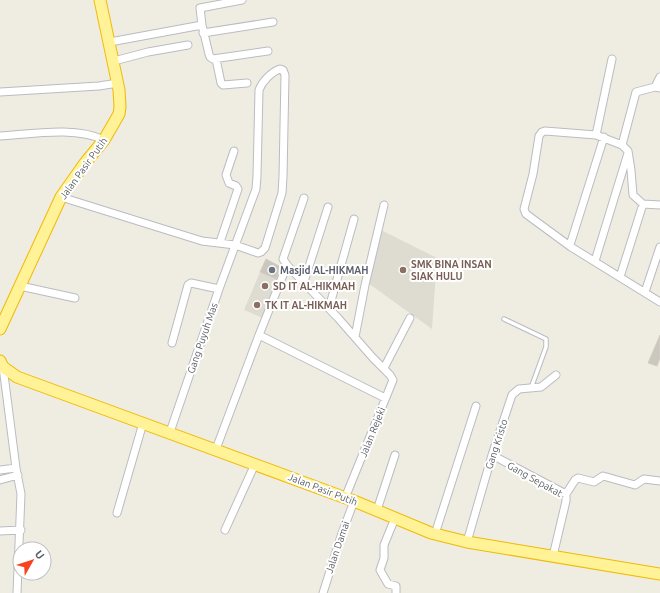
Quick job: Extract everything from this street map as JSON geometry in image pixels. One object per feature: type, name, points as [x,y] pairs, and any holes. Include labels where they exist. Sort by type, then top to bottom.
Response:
[{"type":"highway","name":"Jalan Pasir Putih","points":[[0,329],[61,197],[85,163],[104,140],[119,114],[120,101],[118,83],[100,0]]},
{"type":"highway","name":"Jalan Pasir Putih","points":[[1,364],[17,377],[216,449],[377,510],[435,534],[467,542],[660,574]]},
{"type":"street","points":[[242,0],[200,8],[203,33],[210,57],[216,59],[268,51]]},
{"type":"street","points":[[203,33],[273,22]]},
{"type":"street","points":[[110,42],[202,25]]},
{"type":"street","points":[[114,61],[148,52],[188,45]]},
{"type":"street","points":[[216,59],[221,84],[247,83]]},
{"type":"street","points":[[572,247],[570,245],[600,136],[612,59]]},
{"type":"street","name":"Gang Puyuh Mas","points":[[170,432],[219,289],[235,245],[256,189],[259,90],[263,83],[273,73],[280,69],[283,70],[285,75],[282,193],[264,248],[261,252],[235,245]]},
{"type":"street","points":[[622,145],[636,92],[658,87],[660,77]]},
{"type":"street","points":[[0,92],[99,86],[118,83]]},
{"type":"street","points":[[660,205],[643,204],[633,195],[628,151],[622,145],[600,136],[545,131],[539,136],[533,174],[524,209],[528,216],[595,262],[660,302]]},
{"type":"street","points":[[0,136],[69,132],[88,134],[104,140]]},
{"type":"street","points":[[595,262],[628,151]]},
{"type":"street","points":[[220,242],[238,189],[236,186],[229,183],[226,176],[234,152]]},
{"type":"street","points":[[61,197],[202,241],[235,245]]},
{"type":"street","points":[[216,449],[259,334],[287,265],[283,256],[304,198]]},
{"type":"street","points":[[620,277],[643,204]]},
{"type":"street","points":[[355,337],[365,285],[384,205]]},
{"type":"street","points":[[304,282],[328,207]]},
{"type":"street","points":[[329,308],[354,219]]},
{"type":"street","points":[[645,292],[660,247]]},
{"type":"street","name":"Jalan Rejeki","points":[[287,265],[329,308],[384,368],[393,380],[385,398],[349,500]]},
{"type":"street","points":[[172,343],[188,285],[191,283],[219,289]]},
{"type":"street","points":[[20,286],[75,298]]},
{"type":"street","points":[[384,368],[410,318]]},
{"type":"street","points":[[259,334],[385,398]]},
{"type":"street","points":[[1,364],[2,381],[21,494],[21,530],[17,593]]},
{"type":"street","name":"Gang Kristo","points":[[467,542],[492,455],[512,395],[519,389],[542,386],[556,375]]},
{"type":"street","points":[[435,534],[476,406]]},
{"type":"street","points":[[117,513],[143,423]]},
{"type":"street","points":[[377,510],[395,455]]},
{"type":"street","name":"Gang Sepakat","points":[[492,455],[566,494],[566,501],[553,556]]},
{"type":"street","points":[[225,530],[255,464]]},
{"type":"street","points":[[0,470],[17,472]]},
{"type":"street","points":[[0,480],[17,472]]},
{"type":"street","points":[[566,494],[578,478],[594,482],[603,476],[635,485],[644,479],[660,480]]},
{"type":"street","name":"Jalan Damai","points":[[322,593],[349,500]]},
{"type":"street","points":[[395,518],[384,545],[384,558],[380,570],[388,584],[396,586],[396,593]]},
{"type":"street","points":[[0,531],[21,530]]},
{"type":"lane","points":[[504,319],[546,340],[546,347],[531,388]]},
{"type":"shaded area","name":"SMK BINA INSAN SIAK HULU","points":[[379,229],[437,258],[432,329],[368,283]]},
{"type":"shaded area","points":[[260,272],[278,280],[263,318],[244,310]]},
{"type":"building","name":"Masjid AL-HIKMAH","points":[[266,259],[281,267],[276,279],[260,272]]},
{"type":"building","points":[[660,335],[660,358],[657,366],[648,363]]},
{"type":"place","name":"Masjid AL-HIKMAH","points":[[272,270]]},
{"type":"place","name":"SMK BINA INSAN SIAK HULU","points":[[403,270]]},
{"type":"place","name":"SD IT AL-HIKMAH","points":[[265,286]]},
{"type":"place","name":"TK IT AL-HIKMAH","points":[[257,305]]}]
